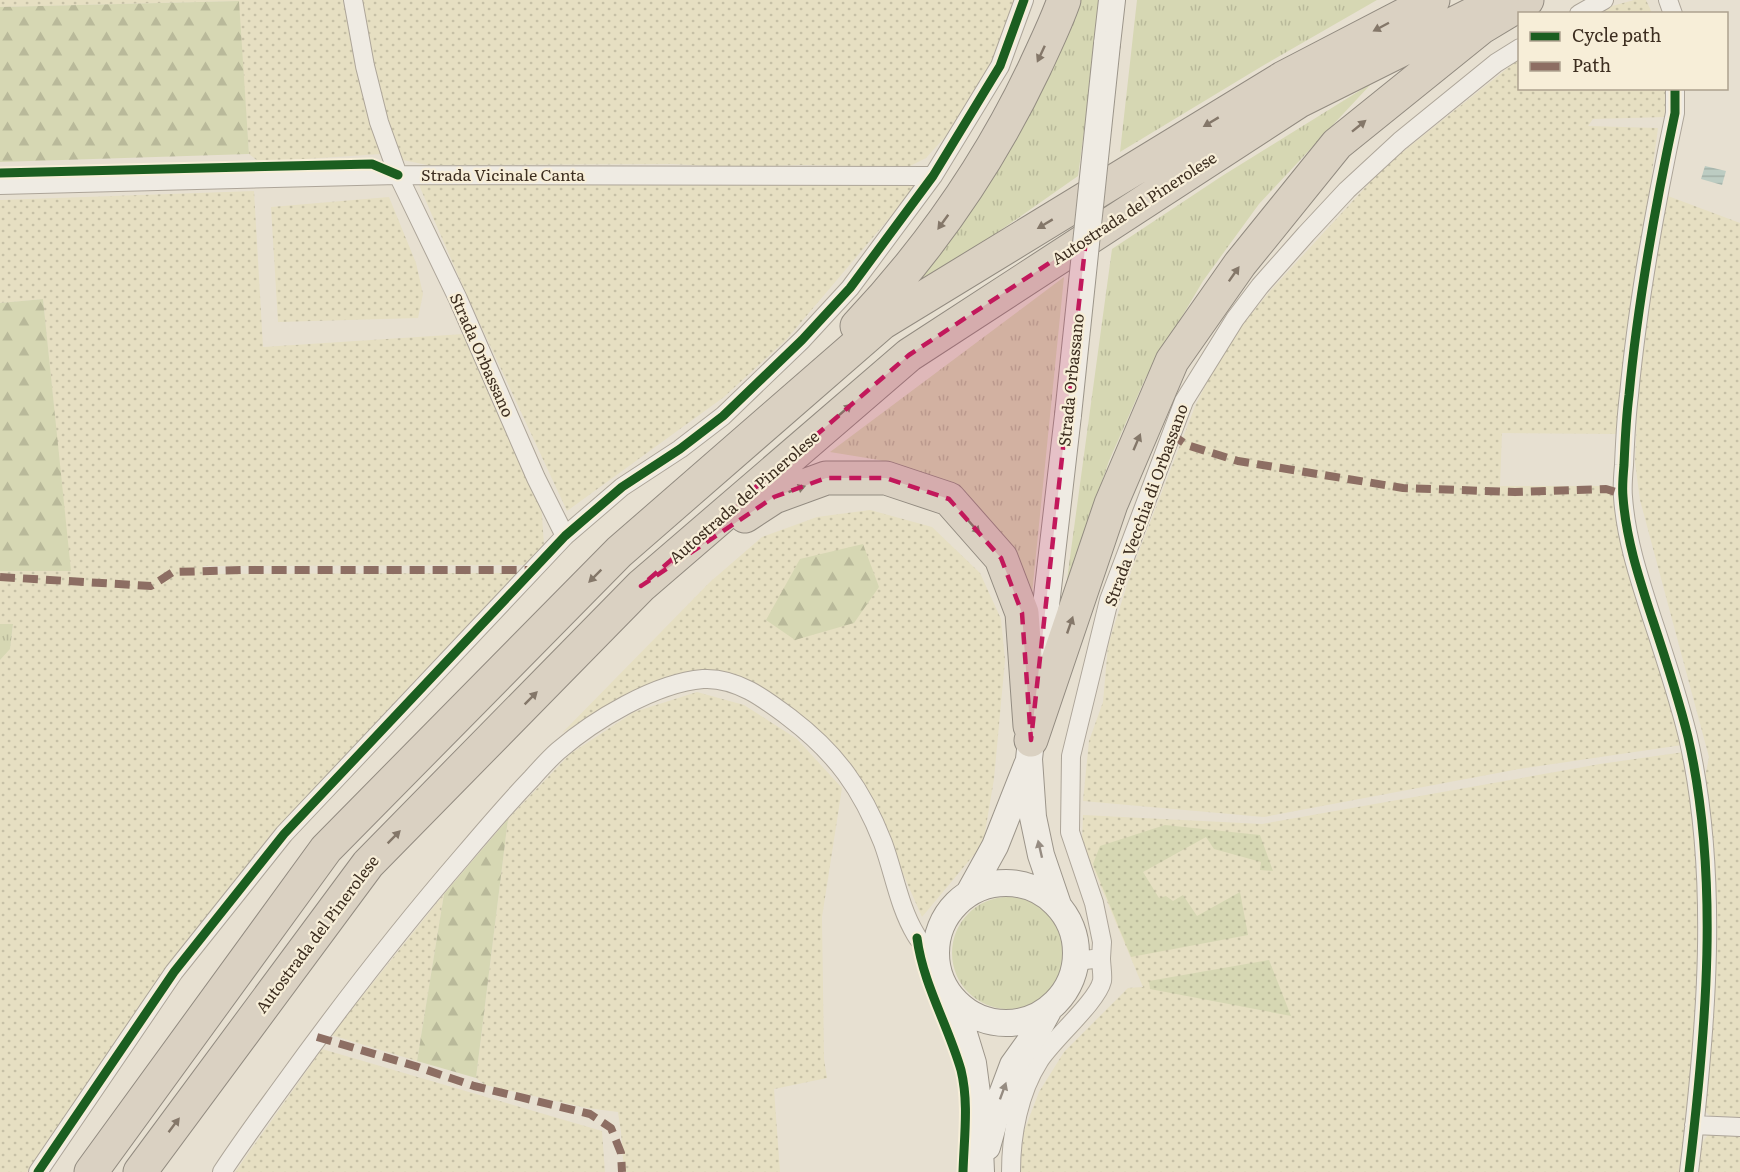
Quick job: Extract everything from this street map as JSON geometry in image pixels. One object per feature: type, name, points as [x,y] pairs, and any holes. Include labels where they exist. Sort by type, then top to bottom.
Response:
[{"type":"highway","points":[[619,552],[825,359],[880,301],[931,238],[970,185],[995,144],[1020,99],[1064,0]]},
{"type":"highway","name":"Autostrada del Pinerolese","points":[[91,1172],[326,849],[619,552],[882,323],[1283,78],[1433,0]]},
{"type":"highway","name":"Autostrada del Pinerolese","points":[[140,1172],[368,864],[641,586],[909,355],[1299,101],[1501,0]]},
{"type":"highway","points":[[1030,750],[1111,504],[1172,361],[1240,264],[1337,144],[1482,27],[1527,0]]},
{"type":"highway","points":[[641,586],[774,497],[826,478],[886,478],[950,499],[1001,558],[1022,613],[1030,750]]},
{"type":"main road","name":"Strada Orbassano","points":[[981,1170],[1001,1097],[1013,1065],[1048,1011],[1068,989],[1089,959],[1076,941],[1070,922],[1058,905],[1041,855],[1033,817],[1030,750],[1112,0]]},
{"type":"main road","name":"Strada Orbassano","points":[[969,893],[995,846],[1030,750]]},
{"type":"main road","name":"Strada Orbassano","points":[[981,1170],[978,1101],[973,1063],[954,1001],[940,979],[935,954],[938,936],[944,919],[955,904],[969,893],[992,884],[1016,883],[1039,891],[1058,905]]},
{"type":"main road","name":"Strada Orbassano","points":[[954,1001],[974,1017],[999,1024],[1025,1022],[1048,1011]]},
{"type":"street","name":"Strada Orbassano","points":[[353,0],[376,111],[398,175],[458,299],[536,478],[565,536]]},
{"type":"street","points":[[38,1172],[174,972],[285,834],[565,536],[622,487],[680,449],[723,416],[778,364],[850,288],[933,176],[1000,66],[1024,0]]},
{"type":"street","points":[[1582,12],[1604,0]]},
{"type":"street","name":"Strada Vecchia di Orbassano","points":[[1011,1172],[1014,1137],[1021,1101],[1030,1077],[1040,1059],[1093,997],[1102,982],[1089,959],[1102,942],[1094,903],[1070,832],[1071,756],[1109,600],[1184,401],[1235,319],[1260,286],[1347,190],[1400,141],[1496,63],[1518,49]]},
{"type":"street","points":[[1675,90],[1675,113],[1643,275],[1626,424],[1622,494],[1626,527],[1638,573],[1670,671],[1687,736],[1702,824],[1705,861],[1706,977],[1689,1172]]},
{"type":"street","name":"Strada Vicinale Canta","points":[[0,184],[398,175],[933,176]]},
{"type":"street","points":[[222,1172],[317,1037],[412,916],[514,797],[556,753],[587,729],[638,699],[679,684],[705,679],[742,686],[785,714],[825,748],[844,768],[882,840],[905,913],[917,938],[935,954]]},
{"type":"street","points":[[1694,1125],[1740,1127]]},
{"type":"highlighted area","points":[[1086,239],[1031,740],[1022,613],[1001,558],[949,499],[886,478],[826,478],[774,497],[641,586],[909,355]]},
{"type":"shaded area","points":[[0,0],[343,0],[358,73],[382,154],[259,162],[249,154],[238,1],[0,7]]},
{"type":"shaded area","points":[[361,0],[1018,0],[991,64],[973,98],[945,137],[926,158],[908,167],[803,165],[731,167],[672,164],[427,165],[403,160],[386,116]]},
{"type":"shaded area","points":[[1634,0],[1646,0],[1652,12],[1597,12]]},
{"type":"shaded area","points":[[1518,60],[1518,90],[1666,90],[1666,117],[1593,119],[1588,126],[1658,128],[1617,434],[1502,433],[1500,486],[1616,486],[1682,745],[1519,769],[1264,817],[1083,801],[1089,741],[1103,702],[1108,645],[1132,569],[1196,404],[1226,345],[1270,291],[1385,166]]},
{"type":"shaded area","points":[[1705,166],[1726,171],[1722,185],[1701,179]]},
{"type":"shaded area","points":[[919,183],[786,340],[724,397],[567,511],[468,298],[419,185]]},
{"type":"shaded area","points":[[254,191],[263,347],[464,334],[541,501],[544,545],[524,565],[203,566],[203,574],[517,573],[325,777],[267,843],[173,960],[27,1172],[0,1172],[0,660],[10,648],[13,625],[0,624],[0,571],[70,571],[43,299],[0,303],[0,200]]},
{"type":"shaded area","points":[[1668,196],[1740,223],[1740,1117],[1710,1116],[1702,1108],[1704,782],[1709,757],[1640,500],[1635,462],[1640,346]]},
{"type":"shaded area","points":[[389,197],[416,263],[423,294],[418,318],[278,322],[271,207]]},
{"type":"shaded area","points":[[870,510],[932,527],[980,573],[1001,619],[1005,660],[994,779],[983,844],[922,917],[865,787],[825,737],[764,688],[730,673],[701,671],[606,707],[562,733],[710,582],[762,537],[817,517]]},
{"type":"shaded area","points":[[697,692],[744,705],[797,739],[842,788],[822,917],[824,1059],[827,1078],[774,1089],[780,1172],[624,1172],[618,1112],[587,1108],[485,1085],[476,1078],[508,819],[570,754],[634,712]]},
{"type":"shaded area","points":[[1684,752],[1698,827],[1699,942],[1693,1057],[1679,1172],[1019,1172],[1024,1131],[1039,1092],[1064,1052],[1128,988],[1143,987],[1082,842],[1083,815],[1262,824],[1600,764]]},
{"type":"shaded area","points":[[444,894],[417,1061],[331,1035]]},
{"type":"shaded area","points":[[322,1049],[602,1131],[605,1172],[235,1172]]},
{"type":"shaded area","points":[[1740,1133],[1740,1172],[1696,1172],[1699,1146],[1708,1135]]},
{"type":"green space","points":[[1078,0],[1102,0],[1078,176],[918,288],[913,285]]},
{"type":"green space","points":[[1137,0],[1377,0],[1120,152]]},
{"type":"green space","points":[[239,1],[249,154],[0,162],[0,7]]},
{"type":"green space","points":[[1372,83],[1259,204],[1203,281],[1145,379],[1109,461],[1066,587],[1112,249],[1222,176]]},
{"type":"green space","points":[[1064,277],[1031,604],[972,500],[942,479],[879,460],[830,452]]},
{"type":"green space","points":[[43,299],[71,571],[0,571],[0,303]]},
{"type":"green space","points":[[863,544],[879,587],[854,623],[795,640],[766,620],[800,559]]},
{"type":"green space","points":[[0,624],[13,624],[10,649],[0,660]]},
{"type":"green space","points":[[508,819],[476,1078],[417,1061],[444,894]]},
{"type":"green space","points":[[1165,825],[1260,835],[1273,871],[1260,870],[1261,862],[1214,849],[1206,837],[1143,872],[1159,898],[1166,896],[1173,901],[1183,895],[1197,916],[1240,892],[1248,935],[1131,957],[1093,864],[1100,846]]},
{"type":"green space","points":[[1008,897],[1029,901],[1048,913],[1060,932],[1064,953],[1060,974],[1048,993],[1029,1005],[1008,1009],[987,1005],[968,993],[956,974],[952,953],[956,932],[968,913],[987,901]]},
{"type":"green space","points":[[1269,960],[1291,1016],[1150,989],[1149,981]]},
{"type":"marked path","points":[[1171,434],[1187,445],[1238,461],[1403,488],[1515,492],[1606,489],[1622,494]]},
{"type":"marked path","points":[[0,577],[151,586],[173,572],[532,570]]},
{"type":"marked path","points":[[317,1037],[474,1086],[590,1114],[611,1128],[621,1153],[622,1172]]},
{"type":"cycle path","points":[[38,1172],[174,972],[284,834],[565,536],[622,487],[680,449],[723,416],[802,340],[850,288],[933,176],[1000,66],[1024,0]]},
{"type":"cycle path","points":[[1675,90],[1675,113],[1654,218],[1637,324],[1627,412],[1623,489],[1627,528],[1634,558],[1688,737],[1698,790],[1704,844],[1707,899],[1705,1009],[1689,1172]]},
{"type":"cycle path","points":[[0,173],[372,164],[398,175]]},
{"type":"cycle path","points":[[917,938],[930,988],[961,1070],[965,1108],[963,1172]]}]
